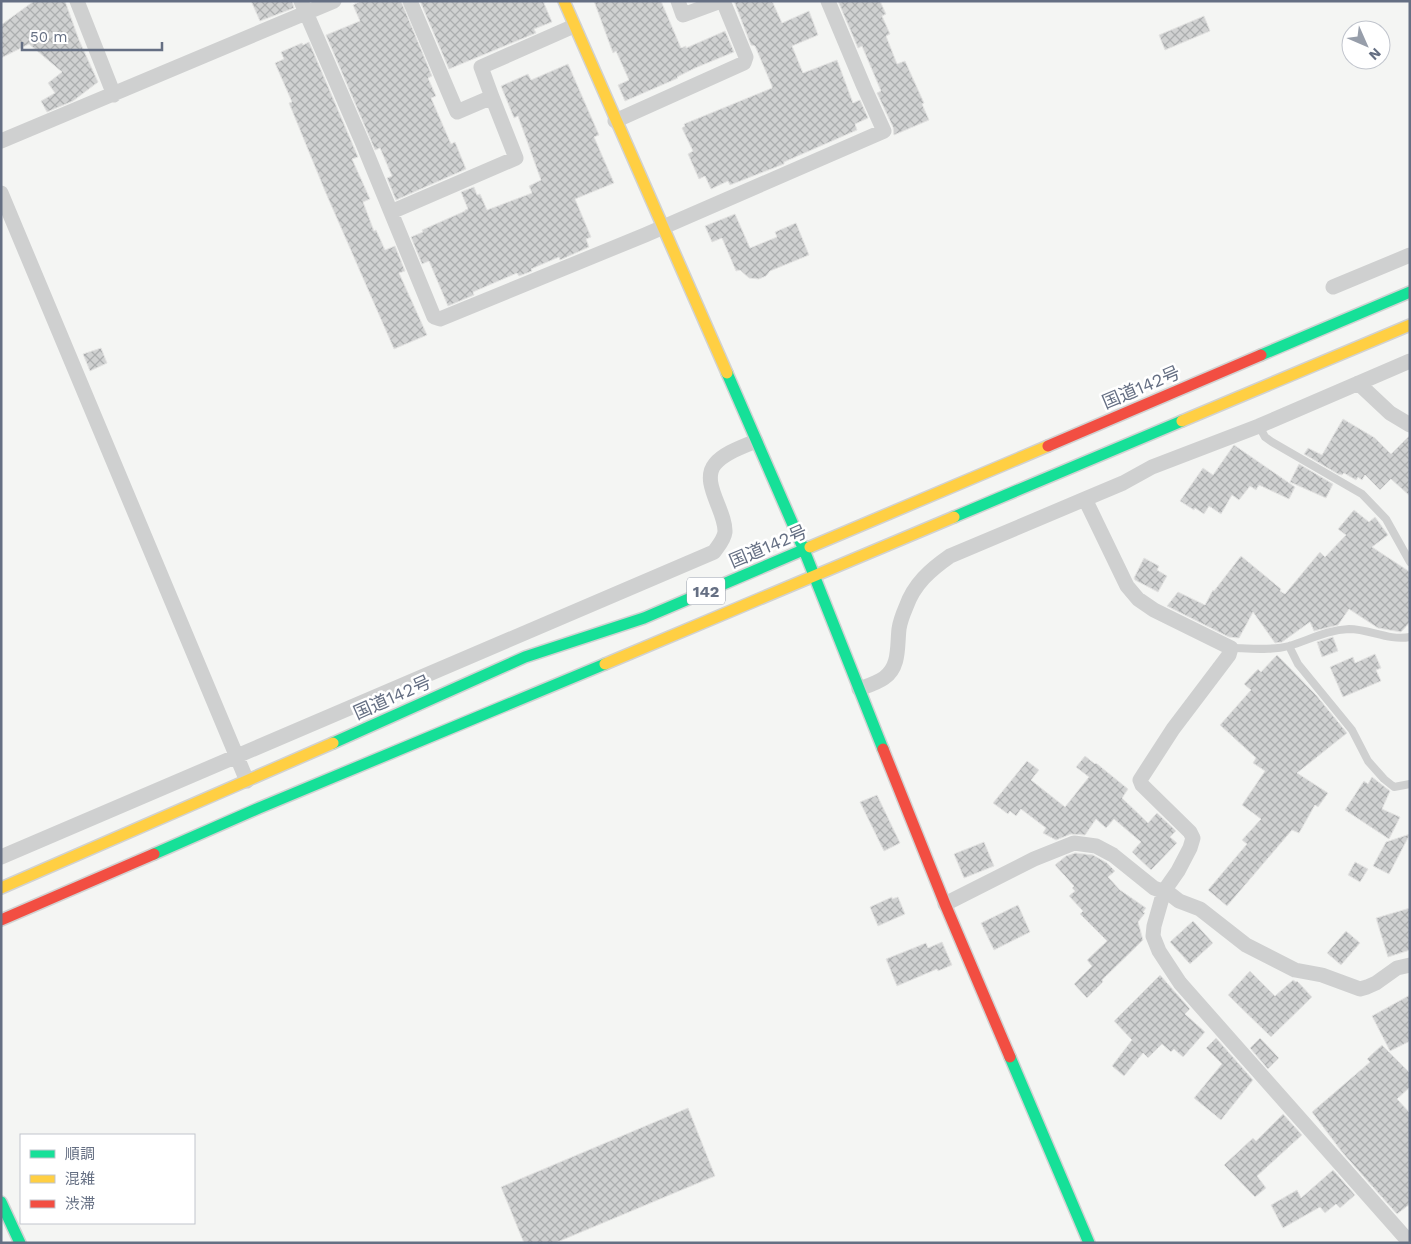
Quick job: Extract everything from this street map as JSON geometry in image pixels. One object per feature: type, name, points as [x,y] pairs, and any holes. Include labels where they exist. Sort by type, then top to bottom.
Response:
[{"type":"main road","points":[[564,1],[804,550],[945,904],[1089,1243]]},
{"type":"main road","name":"国道142号","points":[[1,888],[525,657],[644,618],[1410,292]]},
{"type":"main road","name":"142","points":[[1,920],[259,808],[641,649],[1410,324]]},
{"type":"main road","points":[[1,1202],[20,1243]]},
{"type":"street","points":[[77,1],[114,94]]},
{"type":"street","points":[[1,140],[114,94],[303,7],[334,1]]},
{"type":"street","points":[[410,1],[457,112],[492,97]]},
{"type":"street","points":[[615,120],[744,63],[746,57],[722,1],[684,15],[678,1]]},
{"type":"street","points":[[303,7],[434,316],[440,319],[662,227],[884,131],[828,1]]},
{"type":"street","points":[[391,212],[516,158],[481,67],[574,26]]},
{"type":"street","points":[[1,193],[247,781]]},
{"type":"street","points":[[1333,286],[1410,255]]},
{"type":"street","points":[[859,689],[885,678],[894,667],[900,646],[901,621],[913,590],[926,574],[950,556],[1123,483],[1152,467],[1259,426],[1410,361]]},
{"type":"street","points":[[1358,383],[1390,413],[1410,425]]},
{"type":"street","points":[[1,857],[714,552],[722,542],[725,532],[722,515],[710,483],[709,474],[715,464],[727,455],[756,441]]},
{"type":"street","points":[[1085,498],[1127,586],[1138,599],[1154,610],[1231,648],[1229,655],[1174,729],[1140,780],[1142,785],[1190,832],[1193,838],[1178,871],[1164,891],[1153,936],[1159,951],[1180,983],[1410,1243]]},
{"type":"street","points":[[945,904],[1034,859],[1074,843],[1096,846],[1113,855],[1154,888],[1200,909],[1246,945],[1294,970],[1322,975],[1360,989],[1367,988],[1376,983],[1397,968],[1410,965]]},
{"type":"lane","points":[[1259,426],[1265,437],[1272,442],[1362,494],[1386,519],[1410,562]]},
{"type":"lane","points":[[1231,648],[1278,648],[1289,646],[1326,632],[1349,629],[1365,630],[1400,639],[1410,637]]},
{"type":"lane","points":[[1289,646],[1298,664],[1352,730],[1368,761],[1394,787],[1410,784]]},
{"type":"building","points":[[34,1],[65,1],[79,40],[98,82],[73,101],[47,112],[41,101],[55,93],[48,83],[62,72],[29,44],[1,58],[1,25]]},
{"type":"building","points":[[251,1],[292,1],[294,8],[260,21]]},
{"type":"building","points":[[361,1],[401,1],[432,76],[428,78],[436,96],[431,98],[451,144],[455,142],[466,169],[396,200],[387,178],[392,176],[380,148],[375,150],[326,35],[360,21],[353,5]]},
{"type":"building","points":[[420,1],[543,1],[552,22],[534,29],[536,33],[449,69]]},
{"type":"building","points":[[594,1],[661,1],[681,48],[686,46],[686,48],[725,31],[734,52],[625,101],[618,85],[629,80],[616,51],[613,53]]},
{"type":"building","points":[[734,1],[772,1],[782,23],[809,11],[818,35],[792,46],[803,73],[837,60],[853,103],[860,100],[868,118],[855,124],[857,130],[784,162],[784,164],[730,185],[728,181],[711,189],[705,176],[699,179],[688,154],[693,151],[682,128],[685,126],[684,124],[772,88],[755,46],[751,45]]},
{"type":"building","points":[[838,1],[880,1],[886,14],[882,16],[890,34],[886,36],[897,64],[905,61],[924,103],[922,104],[929,120],[894,135],[893,127],[877,93],[881,91],[862,46],[858,48]]},
{"type":"building","points":[[1204,16],[1210,31],[1165,50],[1159,35]]},
{"type":"building","points":[[309,42],[358,157],[352,159],[370,199],[363,202],[374,231],[376,230],[385,250],[395,246],[405,271],[399,273],[427,335],[394,349],[325,191],[289,103],[292,102],[275,63],[284,59],[281,52]]},
{"type":"building","points":[[568,64],[599,135],[594,137],[614,183],[575,199],[591,237],[586,239],[589,247],[560,260],[559,257],[519,276],[517,273],[473,292],[474,295],[448,306],[429,261],[422,264],[411,237],[468,209],[461,192],[474,187],[477,195],[480,194],[487,210],[532,193],[529,186],[541,180],[518,116],[514,118],[501,86],[528,74],[531,80]]},
{"type":"building","points":[[735,214],[750,248],[777,237],[775,232],[796,223],[809,255],[770,271],[766,276],[759,279],[749,278],[740,270],[736,271],[722,238],[712,242],[705,226]]},
{"type":"building","points":[[101,348],[107,363],[90,371],[83,354]]},
{"type":"building","points":[[1343,419],[1375,438],[1391,454],[1410,435],[1410,496],[1391,479],[1380,490],[1365,475],[1362,480],[1358,477],[1356,480],[1344,473],[1342,475],[1338,474],[1304,454],[1308,448],[1322,455]]},
{"type":"building","points":[[1234,445],[1295,487],[1289,499],[1259,485],[1256,490],[1250,486],[1239,500],[1232,495],[1221,514],[1209,506],[1204,514],[1180,501],[1203,468],[1213,475]]},
{"type":"building","points":[[1299,464],[1333,484],[1326,498],[1290,482]]},
{"type":"building","points":[[1354,510],[1369,522],[1375,517],[1388,535],[1372,547],[1410,572],[1410,622],[1401,632],[1378,628],[1349,609],[1338,625],[1314,631],[1310,622],[1282,642],[1275,643],[1253,612],[1239,638],[1229,637],[1167,606],[1178,592],[1205,605],[1213,590],[1241,556],[1285,594],[1320,552],[1325,557],[1346,535],[1338,529]]},
{"type":"building","points":[[1144,558],[1159,566],[1157,570],[1167,576],[1158,592],[1134,578]]},
{"type":"building","points":[[1333,637],[1338,651],[1322,657],[1317,642]]},
{"type":"building","points":[[1375,654],[1381,668],[1376,670],[1381,681],[1343,697],[1330,667],[1353,657],[1355,663]]},
{"type":"building","points":[[1277,655],[1316,695],[1347,733],[1297,773],[1328,793],[1318,807],[1315,805],[1299,833],[1292,830],[1227,906],[1208,890],[1247,844],[1242,840],[1261,819],[1242,805],[1265,771],[1253,763],[1256,758],[1220,725],[1251,690],[1244,684],[1258,669],[1261,672]]},
{"type":"building","points":[[1085,756],[1128,789],[1122,798],[1148,823],[1157,813],[1176,831],[1170,837],[1177,843],[1151,870],[1132,852],[1141,842],[1114,819],[1106,828],[1096,819],[1085,835],[1071,834],[1056,840],[1043,833],[1046,828],[1021,809],[1016,816],[1010,811],[1008,814],[993,803],[1027,761],[1039,770],[1031,780],[1065,807],[1089,777],[1076,767]]},
{"type":"building","points":[[1372,777],[1390,791],[1382,809],[1400,817],[1389,839],[1345,810],[1364,781],[1368,784]]},
{"type":"building","points":[[877,795],[900,843],[884,851],[860,802]]},
{"type":"building","points":[[1410,834],[1389,874],[1373,866],[1386,842]]},
{"type":"building","points":[[984,842],[994,866],[964,878],[954,854]]},
{"type":"building","points":[[1075,853],[1093,855],[1107,863],[1115,871],[1108,877],[1120,890],[1146,908],[1143,912],[1145,913],[1138,922],[1143,940],[1102,980],[1103,982],[1087,998],[1074,984],[1092,966],[1087,960],[1107,941],[1080,914],[1083,911],[1069,896],[1075,891],[1072,888],[1074,886],[1055,865],[1066,856]]},
{"type":"building","points":[[1355,862],[1368,869],[1360,882],[1348,875]]},
{"type":"building","points":[[892,897],[892,899],[898,897],[905,914],[878,926],[870,907]]},
{"type":"building","points":[[1018,905],[1030,932],[994,950],[981,923]]},
{"type":"building","points":[[1410,908],[1410,950],[1388,957],[1376,918]]},
{"type":"building","points":[[1193,921],[1213,943],[1190,964],[1170,942]]},
{"type":"building","points":[[1346,931],[1360,943],[1341,965],[1327,953]]},
{"type":"building","points":[[942,942],[952,965],[938,971],[937,969],[897,986],[886,959],[926,943],[928,948]]},
{"type":"building","points":[[1250,971],[1275,996],[1293,980],[1297,981],[1312,997],[1271,1037],[1228,995]]},
{"type":"building","points":[[1160,975],[1190,1009],[1185,1014],[1205,1032],[1183,1057],[1174,1049],[1171,1052],[1162,1044],[1148,1058],[1143,1053],[1124,1076],[1112,1066],[1132,1040],[1114,1021]]},
{"type":"building","points":[[1410,995],[1410,1041],[1390,1051],[1372,1016]]},
{"type":"building","points":[[1216,1038],[1253,1080],[1221,1120],[1194,1098],[1222,1064],[1206,1048]]},
{"type":"building","points":[[1260,1038],[1279,1058],[1268,1069],[1250,1048]]},
{"type":"building","points":[[1382,1045],[1410,1073],[1410,1087],[1397,1099],[1410,1113],[1410,1204],[1397,1214],[1342,1152],[1312,1112],[1370,1062],[1367,1059]]},
{"type":"building","points":[[688,1108],[715,1176],[555,1243],[524,1243],[501,1187]]},
{"type":"building","points":[[1283,1114],[1302,1135],[1257,1176],[1266,1188],[1255,1197],[1224,1165],[1253,1138],[1256,1141]]},
{"type":"building","points":[[1333,1170],[1355,1195],[1340,1208],[1336,1204],[1325,1213],[1320,1207],[1283,1228],[1271,1205],[1297,1190],[1301,1198]]},
{"type":"traffic: fast","points":[[1261,355],[1410,292]]},
{"type":"traffic: fast","points":[[727,373],[804,550],[883,749]]},
{"type":"traffic: fast","points":[[954,517],[1182,421]]},
{"type":"traffic: fast","points":[[333,743],[525,657],[644,618],[810,547]]},
{"type":"traffic: fast","points":[[154,854],[259,808],[605,664]]},
{"type":"traffic: fast","points":[[1010,1057],[1089,1243]]},
{"type":"traffic: fast","points":[[1,1202],[20,1243]]},
{"type":"traffic: slow","points":[[564,1],[727,373]]},
{"type":"traffic: slow","points":[[1182,421],[1410,325]]},
{"type":"traffic: slow","points":[[810,547],[1048,446]]},
{"type":"traffic: slow","points":[[605,664],[954,517]]},
{"type":"traffic: slow","points":[[1,888],[333,743]]},
{"type":"traffic: jam","points":[[1048,446],[1261,355]]},
{"type":"traffic: jam","points":[[883,749],[945,904],[1010,1057]]},
{"type":"traffic: jam","points":[[1,920],[154,854]]}]
